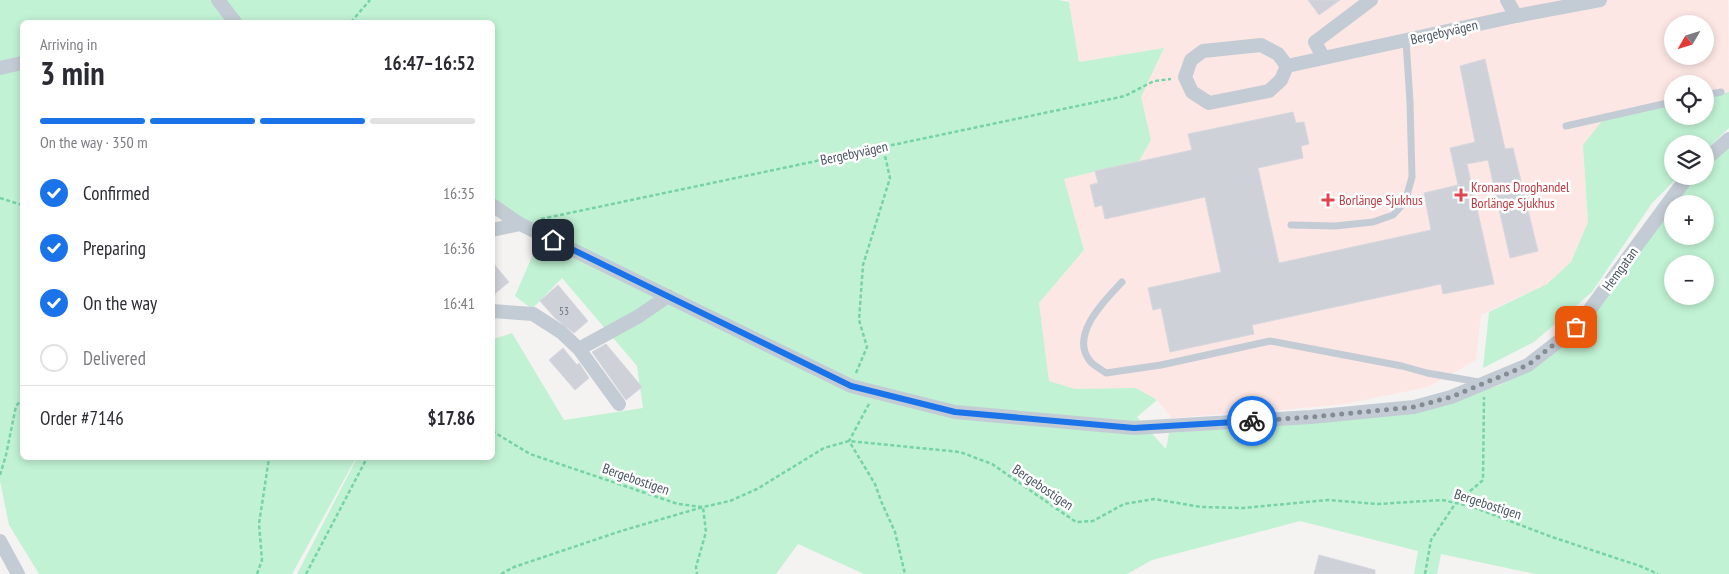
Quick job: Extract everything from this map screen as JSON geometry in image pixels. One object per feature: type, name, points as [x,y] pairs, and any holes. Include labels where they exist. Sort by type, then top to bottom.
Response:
[{"type":"street","points":[[218,0],[234,20]]},
{"type":"street","points":[[1323,58],[1315,42],[1372,0]]},
{"type":"street","points":[[1507,0],[1516,16]]},
{"type":"street","name":"Bergebyvägen","points":[[1287,66],[1516,16],[1600,0]]},
{"type":"street","points":[[1261,45],[1278,54],[1287,66],[1281,80],[1269,91],[1209,103],[1192,92],[1185,77],[1191,60],[1203,51],[1261,45]]},
{"type":"street","points":[[0,68],[20,63]]},
{"type":"street","points":[[1714,152],[1729,139]]},
{"type":"street","name":"Hemgatan","points":[[495,207],[520,224],[851,386],[955,412],[1134,428],[1311,417],[1414,407],[1451,397],[1528,365],[1576,327],[1681,185]]},
{"type":"street","points":[[495,229],[520,224]]},
{"type":"street","points":[[579,349],[639,316],[668,296]]},
{"type":"street","points":[[495,311],[533,314],[561,332],[579,349],[618,404]]},
{"type":"street","points":[[0,541],[18,574]]},
{"type":"lane","points":[[1291,225],[1335,226],[1373,222],[1393,215],[1405,202],[1412,177],[1406,41]]},
{"type":"lane","points":[[1714,93],[1721,92]]},
{"type":"lane","points":[[1566,126],[1664,104]]},
{"type":"lane","points":[[1122,282],[1102,303],[1086,330],[1083,345],[1090,361],[1106,373],[1161,365],[1270,341],[1385,362],[1428,373],[1484,383]]},
{"type":"path","points":[[353,20],[370,0]]},
{"type":"path","name":"Bergebyvägen","points":[[520,224],[1125,96],[1154,81],[1185,77]]},
{"type":"path","points":[[851,386],[866,347],[860,320],[863,265],[890,178],[884,147]]},
{"type":"path","points":[[0,198],[20,204]]},
{"type":"path","points":[[1425,574],[1431,540],[1455,504],[1483,480],[1484,383]]},
{"type":"path","points":[[876,392],[849,440],[875,484],[880,500],[895,532],[905,574]]},
{"type":"path","points":[[0,475],[16,406],[20,401]]},
{"type":"path","name":"Bergebostigen","points":[[495,432],[530,454],[678,504],[703,507],[730,501],[757,489],[824,448],[849,440],[960,452],[992,464],[1076,522],[1094,521],[1124,504],[1154,499],[1201,507],[1243,508],[1328,500],[1378,504],[1442,500],[1470,506],[1658,574]]},
{"type":"path","points":[[257,574],[262,560],[259,524],[269,460]]},
{"type":"path","points":[[306,574],[366,460]]},
{"type":"path","points":[[501,574],[514,567],[621,531],[703,507],[706,532],[696,567],[697,574]]},
{"type":"shaded area","name":"Borlänge Sjukhus","points":[[1069,0],[1728,0],[1729,92],[1714,96],[1714,75],[1664,75],[1664,109],[1583,145],[1588,222],[1571,262],[1547,284],[1481,315],[1476,360],[1428,387],[1345,404],[1172,418],[1157,400],[1136,388],[1075,389],[1049,381],[1039,303],[1084,250],[1064,179],[1139,161],[1151,140],[1141,97],[1164,48],[1079,62]]},
{"type":"green space","points":[[0,0],[1059,0],[1069,2],[1079,62],[1164,48],[1141,97],[1151,140],[1139,161],[1064,179],[1084,250],[1039,303],[1049,381],[1075,389],[1136,388],[1157,400],[1137,417],[1166,449],[1169,433],[1416,412],[1500,385],[1531,368],[1581,329],[1664,217],[1664,245],[1714,245],[1714,195],[1681,195],[1688,185],[1714,185],[1714,160],[1729,147],[1729,574],[1536,574],[1441,554],[1437,574],[1414,574],[1418,551],[1300,521],[1152,560],[1127,574],[864,574],[798,544],[776,574],[297,574],[356,460],[495,460],[495,338],[512,333],[564,420],[643,408],[637,366],[562,278],[532,309],[515,296],[543,231],[495,199],[495,20],[20,20],[20,460],[355,460],[292,574],[39,574],[9,525],[0,481]]},
{"type":"green space","points":[[1729,92],[1729,128],[1714,142],[1714,135],[1664,135],[1664,185],[1670,185],[1652,203],[1592,292],[1534,342],[1483,368],[1489,312],[1547,284],[1571,262],[1588,222],[1583,145],[1602,121],[1664,107],[1664,125],[1714,125],[1714,96]]},
{"type":"building","points":[[1308,0],[1340,0],[1319,15]]},
{"type":"building","points":[[1485,59],[1505,149],[1513,148],[1538,251],[1510,258],[1488,160],[1467,164],[1494,284],[1443,294],[1441,284],[1252,325],[1254,334],[1170,352],[1161,308],[1153,310],[1148,288],[1221,272],[1205,197],[1105,219],[1102,205],[1095,207],[1090,185],[1098,183],[1095,171],[1192,150],[1188,134],[1293,112],[1296,123],[1304,122],[1309,144],[1301,146],[1303,158],[1258,168],[1279,263],[1431,230],[1424,193],[1458,185],[1450,148],[1475,142],[1460,66]]},
{"type":"building","points":[[495,266],[509,282],[495,294]]},
{"type":"building","points":[[558,285],[588,321],[574,333],[555,318],[540,301]]},
{"type":"building","points":[[606,344],[642,387],[626,400],[592,352]]},
{"type":"building","points":[[563,348],[577,365],[579,363],[589,378],[575,390],[549,360]]},
{"type":"building","points":[[1319,555],[1375,570],[1375,574],[1314,574]]},
{"type":"way so far","points":[[1252,421],[1414,407],[1451,397],[1528,365],[1576,327]]},
{"type":"place","name":"Kronans Droghandel Borlänge Sjukhus","points":[[1461,195]]},
{"type":"place","name":"Borlänge Sjukhus","points":[[1328,200]]},
{"type":"route","points":[[553,240],[851,386],[955,412],[1134,428],[1252,421]]}]
